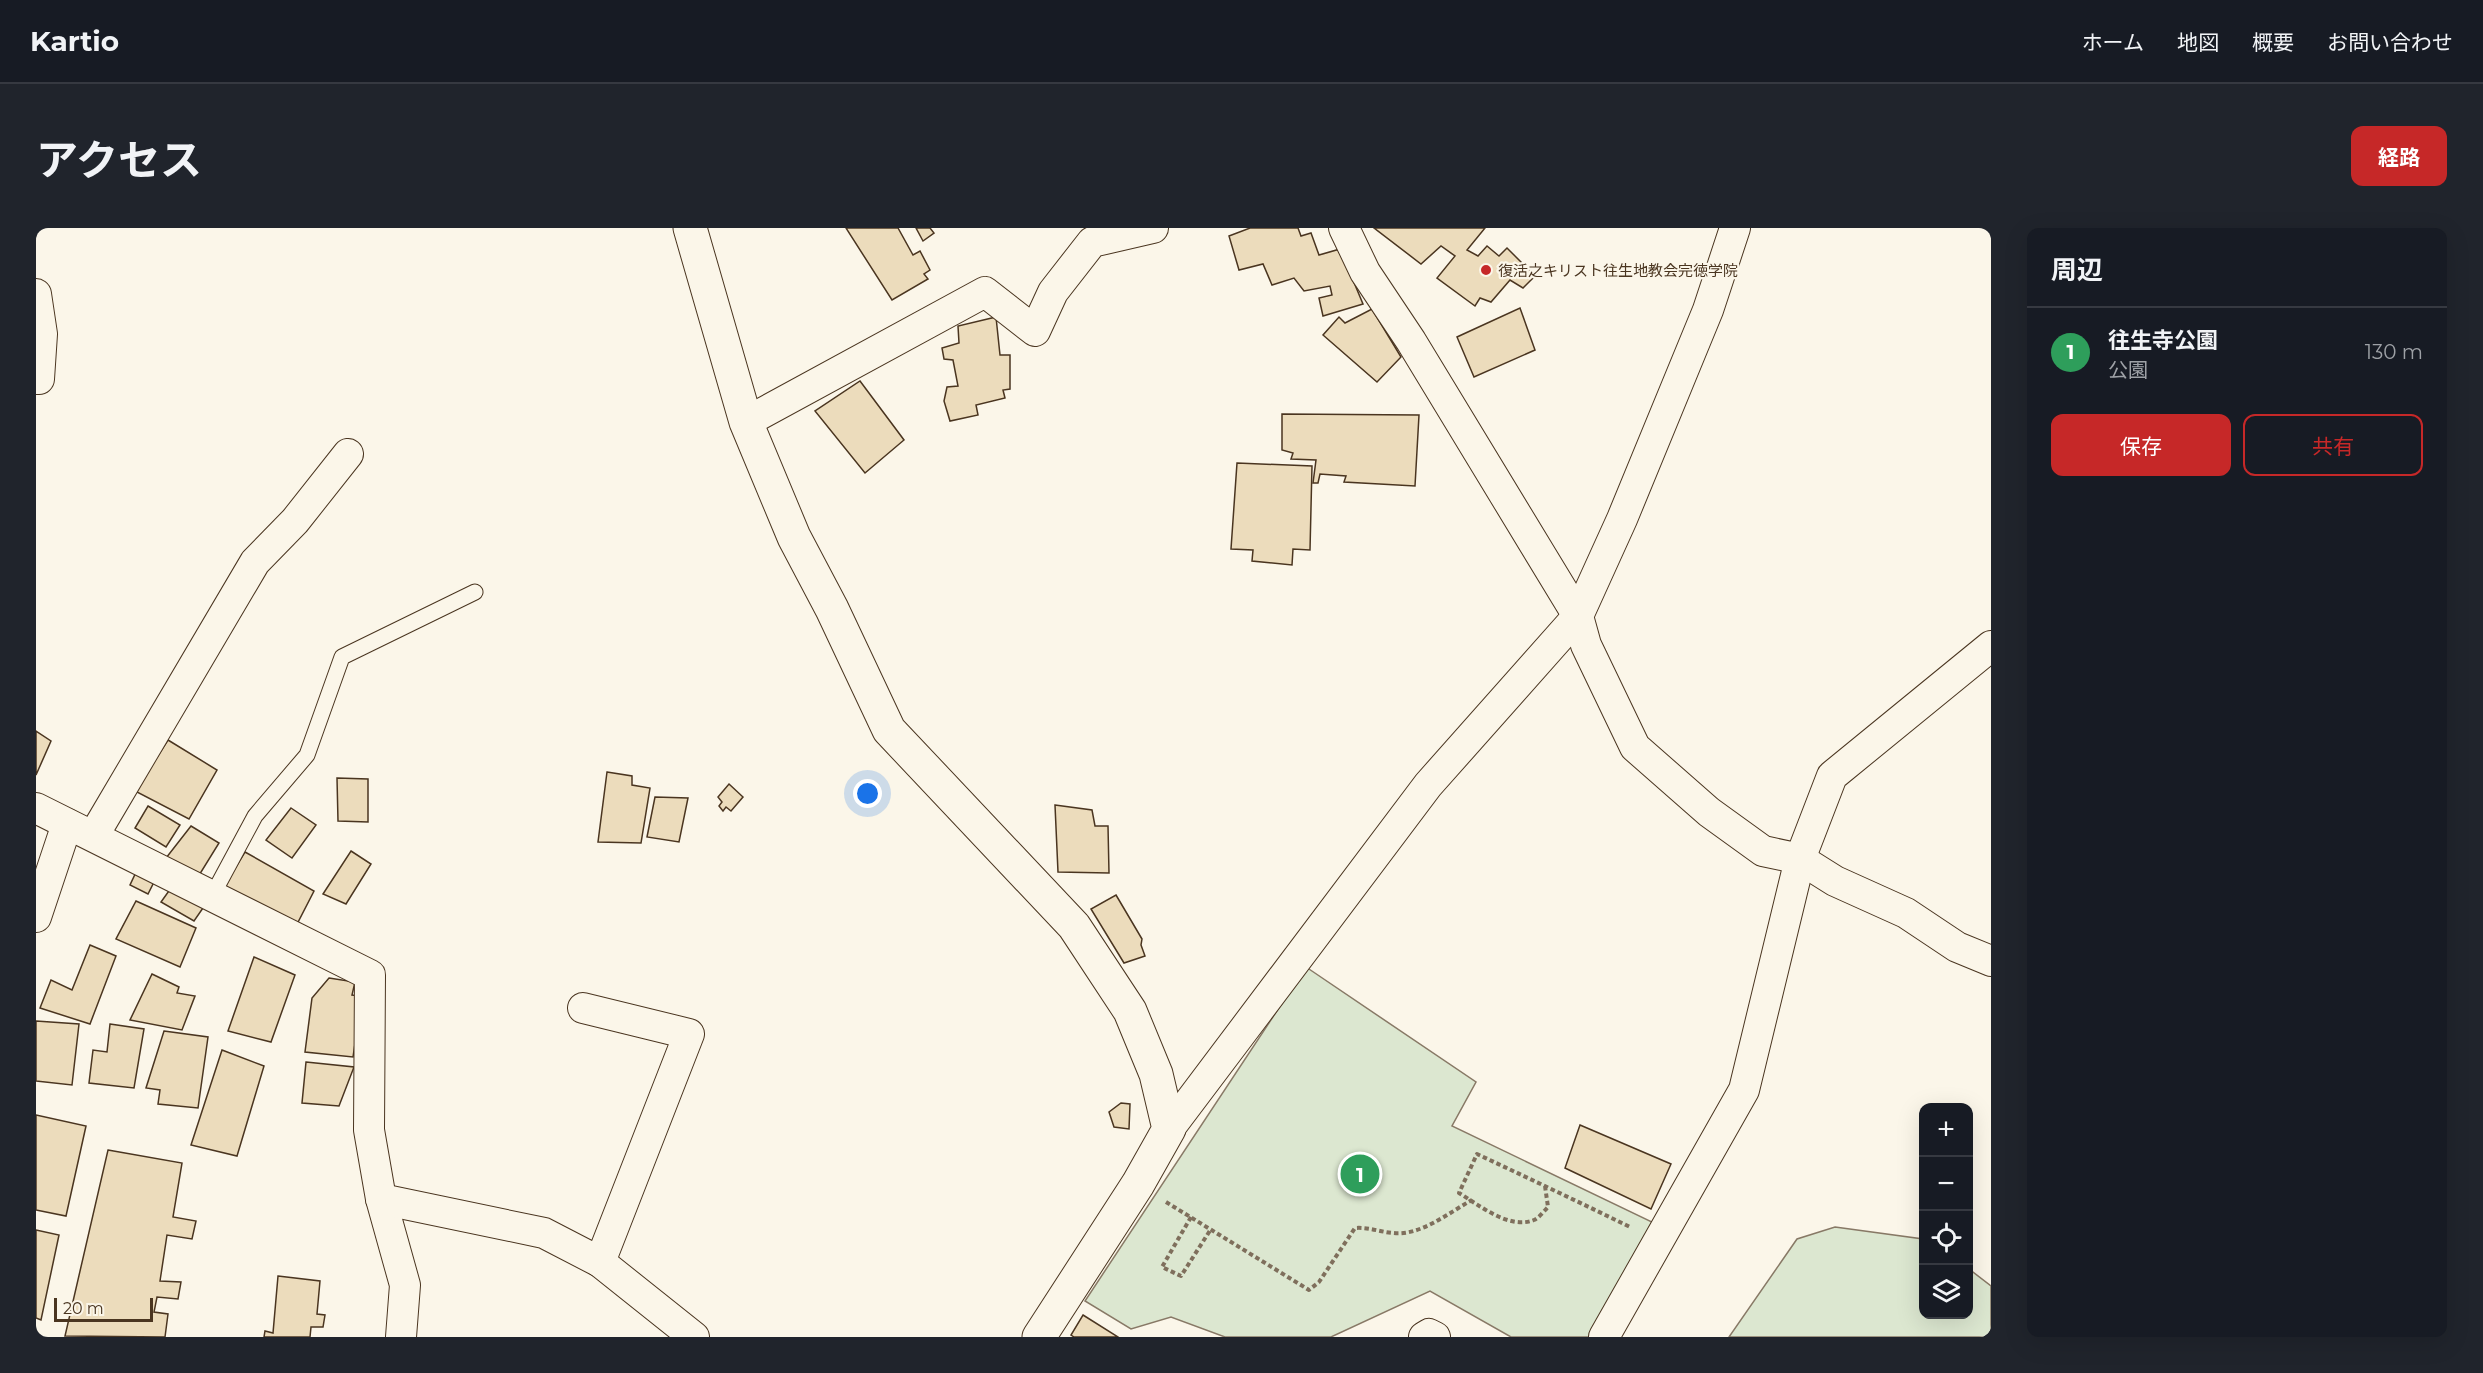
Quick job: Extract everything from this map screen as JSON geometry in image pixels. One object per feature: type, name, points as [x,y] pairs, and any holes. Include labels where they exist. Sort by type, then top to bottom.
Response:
[{"type":"street","points":[[690,228],[746,422],[795,537],[889,730],[1074,926],[1130,1011],[1156,1074],[1169,1129]]},
{"type":"street","points":[[746,422],[986,292],[1035,331],[1053,292],[1092,242],[1153,228]]},
{"type":"street","points":[[1344,228],[1365,272],[1411,341],[1578,616],[1586,645],[1635,747],[1709,812],[1763,851],[1800,859],[1834,881],[1906,913],[1958,947],[1991,961]]},
{"type":"street","points":[[1039,1337],[1137,1184],[1169,1129],[1428,785],[1578,616],[1622,519],[1708,310],[1735,228]]},
{"type":"street","points":[[36,294],[42,334],[39,379],[36,379]]},
{"type":"street","points":[[36,917],[80,829],[255,561],[295,521],[348,454]]},
{"type":"street","points":[[1604,1337],[1660,1242],[1744,1090],[1800,859],[1832,776],[1991,646]]},
{"type":"street","points":[[36,808],[370,975],[369,1130],[381,1199],[405,1285],[401,1337]]},
{"type":"street","points":[[583,1008],[689,1034],[600,1262]]},
{"type":"street","points":[[381,1199],[544,1233],[600,1262],[694,1337]]},
{"type":"street","points":[[1424,1337],[1429,1334],[1435,1337]]},
{"type":"lane","points":[[212,896],[255,816],[307,755],[342,657],[475,592]]},
{"type":"path","points":[[1545,1186],[1548,1207],[1535,1220],[1517,1223],[1503,1218],[1459,1193],[1477,1154],[1545,1186],[1660,1242]]},
{"type":"path","points":[[1137,1184],[1309,1290],[1319,1282],[1355,1228],[1368,1227],[1394,1233],[1415,1232],[1472,1200]]},
{"type":"path","points":[[1191,1217],[1162,1267],[1181,1276],[1211,1230]]},
{"type":"green space","points":[[1306,967],[1476,1082],[1452,1126],[1652,1222],[1598,1337],[1511,1337],[1430,1291],[1331,1337],[1225,1337],[1171,1317],[1131,1329],[1085,1301]]},
{"type":"green space","points":[[1835,1227],[1919,1238],[1919,1319],[1973,1319],[1973,1272],[1991,1286],[1991,1337],[1729,1337],[1797,1239]]},
{"type":"building","points":[[846,228],[898,228],[913,255],[920,251],[930,270],[924,274],[928,279],[892,300]]},
{"type":"building","points":[[916,228],[930,228],[934,233],[923,241]]},
{"type":"building","points":[[1250,228],[1298,228],[1301,236],[1311,233],[1319,255],[1340,249],[1363,304],[1323,316],[1319,298],[1332,295],[1330,286],[1304,291],[1294,278],[1272,285],[1263,264],[1239,270],[1229,236]]},
{"type":"building","name":"復活之キリスト往生地教会完徳学院","points":[[1374,228],[1485,228],[1467,250],[1478,256],[1487,246],[1499,256],[1507,248],[1535,276],[1523,288],[1510,280],[1491,302],[1480,298],[1475,306],[1437,278],[1455,256],[1441,246],[1421,264]]},
{"type":"building","points":[[1520,308],[1535,350],[1474,377],[1457,337]]},
{"type":"building","points":[[1372,309],[1401,357],[1377,382],[1323,335],[1339,317],[1345,323]]},
{"type":"building","points":[[996,317],[1000,355],[1010,355],[1010,389],[1003,390],[1005,398],[976,405],[978,415],[950,421],[944,401],[947,387],[958,386],[953,360],[944,359],[942,348],[959,343],[958,326]]},
{"type":"building","points":[[860,381],[904,440],[865,473],[815,411]]},
{"type":"building","points":[[1282,414],[1419,415],[1415,486],[1344,482],[1346,476],[1320,474],[1318,483],[1313,483],[1316,460],[1291,459],[1293,453],[1282,450]]},
{"type":"building","points":[[1237,463],[1312,466],[1310,550],[1293,549],[1292,565],[1252,561],[1253,550],[1231,549]]},
{"type":"building","points":[[36,731],[51,741],[36,775]]},
{"type":"building","points":[[168,740],[217,770],[189,819],[135,791]]},
{"type":"building","points":[[607,772],[632,776],[632,785],[650,788],[641,843],[598,842]]},
{"type":"building","points":[[337,778],[368,779],[368,822],[338,821]]},
{"type":"building","points":[[729,784],[743,797],[731,811],[726,807],[723,811],[719,806],[722,802],[718,797]]},
{"type":"building","points":[[655,797],[688,798],[679,842],[647,837]]},
{"type":"building","points":[[1055,805],[1092,810],[1095,826],[1108,826],[1109,873],[1058,872]]},
{"type":"building","points":[[148,806],[180,825],[166,847],[135,828]]},
{"type":"building","points":[[291,808],[316,825],[292,858],[266,840]]},
{"type":"building","points":[[191,826],[219,843],[198,877],[166,858]]},
{"type":"building","points":[[351,851],[371,864],[346,904],[323,894]]},
{"type":"building","points":[[245,852],[314,891],[294,930],[221,891]]},
{"type":"building","points":[[138,868],[156,878],[148,894],[130,885]]},
{"type":"building","points":[[171,888],[203,908],[194,921],[161,902]]},
{"type":"building","points":[[1116,895],[1142,939],[1141,945],[1145,956],[1124,963],[1091,909]]},
{"type":"building","points":[[136,901],[196,928],[180,967],[116,939]]},
{"type":"building","points":[[90,945],[116,956],[90,1024],[40,1008],[51,980],[72,990]]},
{"type":"building","points":[[254,957],[295,975],[271,1042],[228,1031]]},
{"type":"building","points":[[152,974],[179,987],[177,993],[195,996],[182,1030],[130,1020]]},
{"type":"building","points":[[329,978],[355,982],[352,995],[362,996],[353,1057],[305,1052],[312,998]]},
{"type":"building","points":[[36,1021],[79,1024],[72,1085],[36,1081]]},
{"type":"building","points":[[110,1024],[144,1029],[134,1088],[89,1083],[93,1050],[107,1052]]},
{"type":"building","points":[[164,1031],[208,1037],[198,1108],[158,1104],[160,1090],[146,1088]]},
{"type":"building","points":[[222,1050],[264,1066],[237,1156],[191,1145]]},
{"type":"building","points":[[306,1062],[354,1067],[339,1106],[302,1103]]},
{"type":"building","points":[[1121,1103],[1130,1104],[1129,1129],[1114,1127],[1109,1112]]},
{"type":"building","points":[[36,1115],[86,1126],[66,1216],[36,1210]]},
{"type":"building","points":[[1580,1125],[1671,1164],[1651,1209],[1565,1168]]},
{"type":"building","points":[[108,1150],[182,1163],[173,1217],[196,1221],[192,1239],[167,1235],[160,1281],[181,1282],[178,1299],[157,1297],[154,1312],[168,1314],[165,1337],[65,1336]]},
{"type":"building","points":[[36,1230],[59,1235],[41,1320],[36,1318]]},
{"type":"building","points":[[278,1276],[320,1281],[317,1314],[325,1315],[323,1327],[311,1327],[310,1337],[264,1337],[265,1331],[273,1333]]},
{"type":"building","points":[[1083,1315],[1118,1337],[1074,1337],[1071,1335]]},
{"type":"place","name":"復活之キリスト往生地教会完徳学院","points":[[1486,270]]},
{"type":"place","name":"往生寺公園","points":[[1360,1174]]}]
